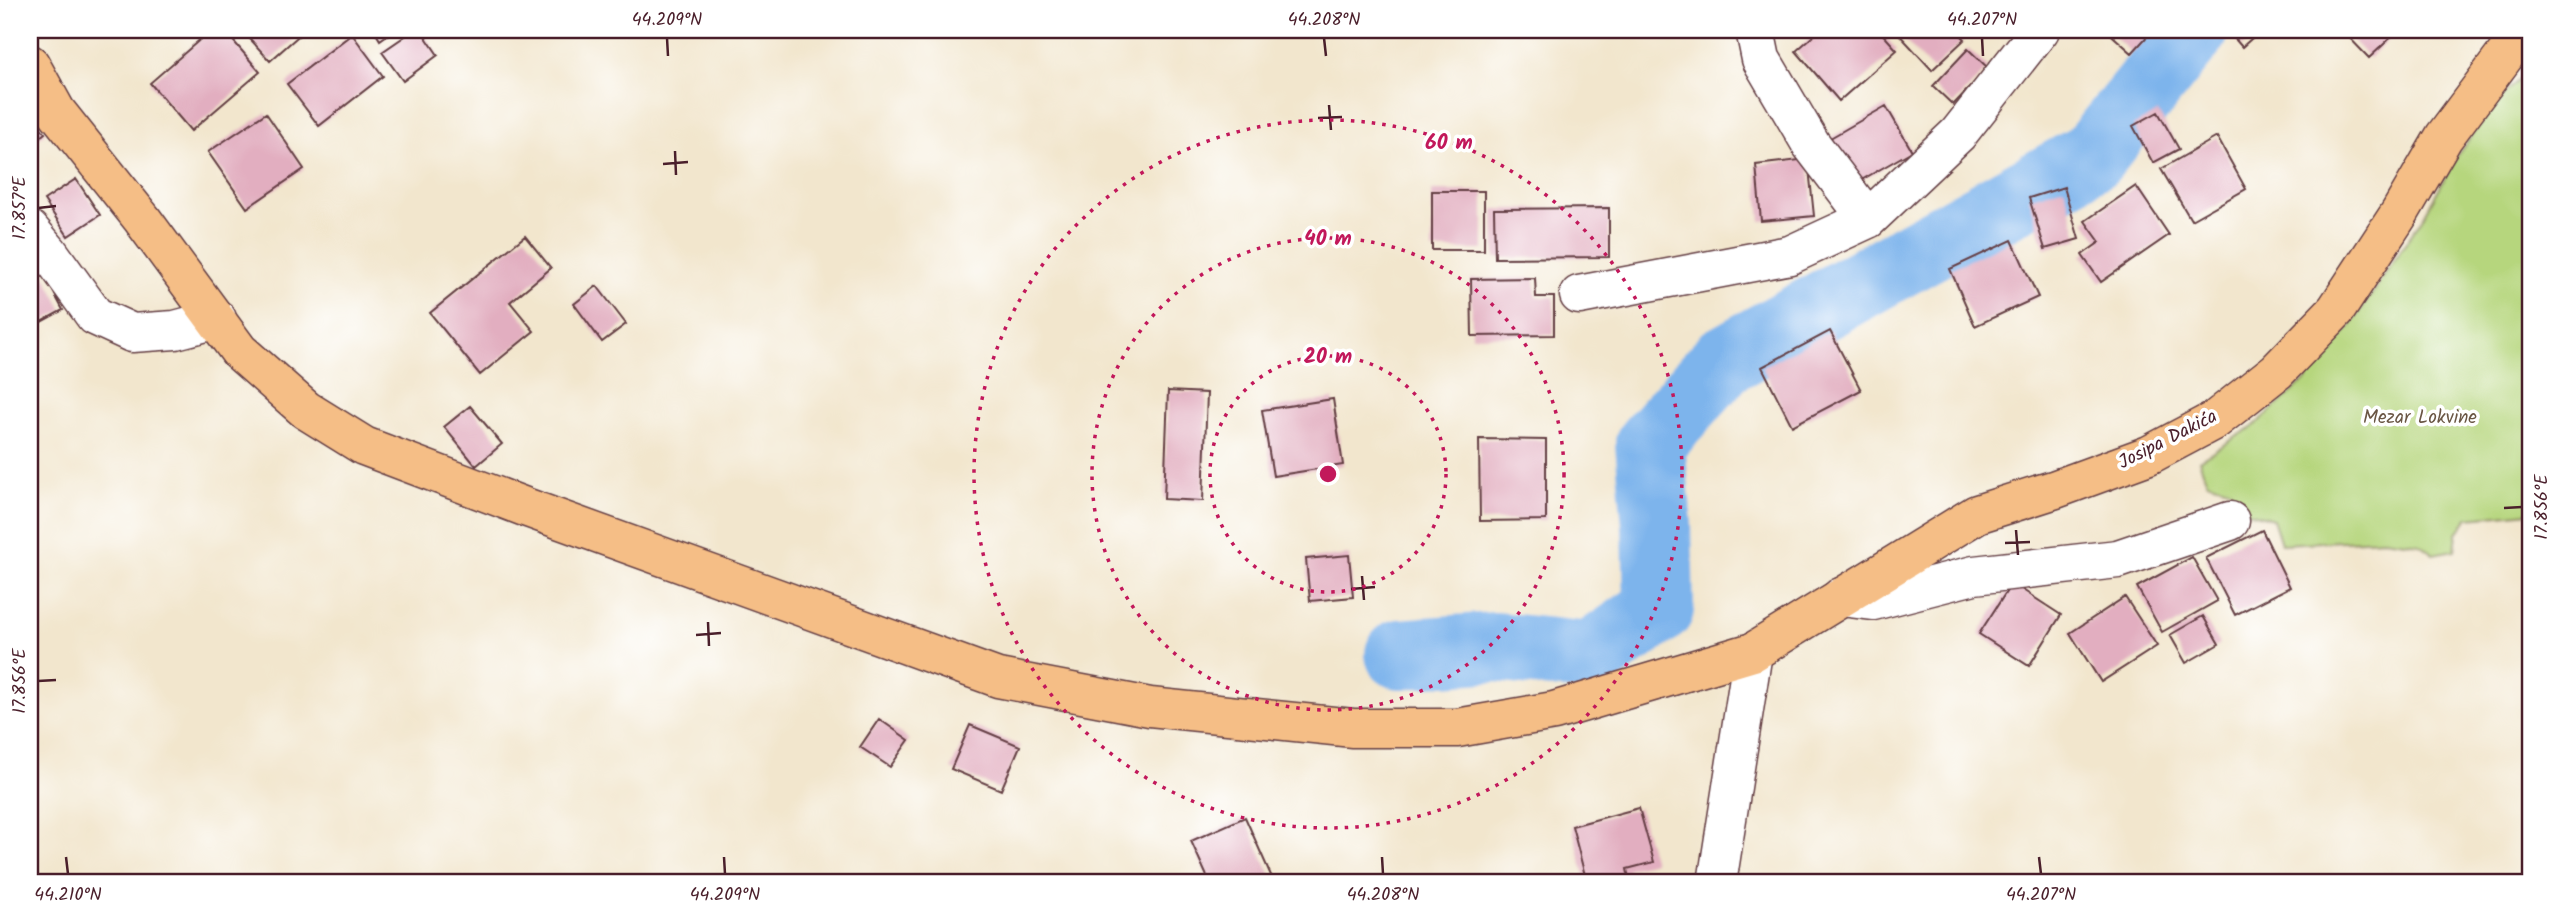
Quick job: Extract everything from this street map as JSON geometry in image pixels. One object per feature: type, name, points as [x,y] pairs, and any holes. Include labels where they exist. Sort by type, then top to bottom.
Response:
[{"type":"main road","name":"Josipa Dakića","points":[[30,64],[56,111],[239,351],[306,410],[364,446],[998,678],[1150,707],[1353,728],[1458,728],[1554,710],[1753,652],[1977,514],[2149,455],[2215,420],[2277,371],[2336,310],[2399,214],[2444,137],[2524,30]]},
{"type":"street","points":[[1755,30],[1761,59],[1811,144],[1868,219]]},
{"type":"street","points":[[1579,295],[1790,255],[1868,219],[1958,134],[2039,30]]},
{"type":"street","points":[[30,230],[95,316],[132,333],[175,330],[217,319]]},
{"type":"street","points":[[1841,597],[1873,601],[1974,575],[2118,559],[2230,521]]},
{"type":"street","points":[[1717,883],[1753,652]]},
{"type":"green space","name":"Mezar Lokvine","points":[[2530,73],[2530,512],[2468,518],[2457,533],[2455,550],[2433,554],[2420,544],[2384,539],[2281,544],[2273,519],[2245,511],[2229,488],[2207,482],[2199,460],[2254,426],[2306,380],[2348,330],[2425,214],[2458,154],[2500,98],[2523,76]]},
{"type":"building","points":[[211,30],[224,30],[260,72],[191,131],[150,83]]},
{"type":"building","points":[[242,30],[305,30],[270,61]]},
{"type":"building","points":[[374,30],[394,30],[380,40]]},
{"type":"building","points":[[414,30],[421,30],[438,55],[403,81],[382,52]]},
{"type":"building","points":[[1820,30],[1879,30],[1897,50],[1839,101],[1796,51]]},
{"type":"building","points":[[1895,30],[1956,30],[1965,39],[1932,70]]},
{"type":"building","points":[[2106,30],[2153,30],[2132,53]]},
{"type":"building","points":[[2227,30],[2261,30],[2242,47]]},
{"type":"building","points":[[2342,30],[2399,30],[2369,58]]},
{"type":"building","points":[[352,34],[383,76],[319,126],[287,84]]},
{"type":"building","points":[[1968,49],[1988,68],[1953,105],[1933,86]]},
{"type":"building","points":[[1886,106],[1912,151],[1851,186],[1825,141]]},
{"type":"building","points":[[2158,112],[2179,149],[2153,163],[2133,126]]},
{"type":"building","points":[[266,113],[304,169],[247,208],[208,152]]},
{"type":"building","points":[[30,114],[45,133],[30,145]]},
{"type":"building","points":[[2217,137],[2246,189],[2191,220],[2161,169]]},
{"type":"building","points":[[1808,159],[1814,216],[1761,221],[1756,165]]},
{"type":"building","points":[[76,179],[100,215],[68,236],[44,200]]},
{"type":"building","points":[[2136,186],[2169,235],[2101,282],[2082,255],[2100,242],[2085,221]]},
{"type":"building","points":[[2064,187],[2079,239],[2045,249],[2029,198]]},
{"type":"building","points":[[1432,191],[1484,191],[1484,250],[1432,250]]},
{"type":"building","points":[[1609,208],[1609,257],[1495,258],[1494,209]]},
{"type":"building","points":[[525,236],[551,268],[510,302],[534,331],[480,375],[430,313]]},
{"type":"building","points":[[2012,240],[2038,297],[1975,326],[1950,269]]},
{"type":"building","points":[[33,254],[63,310],[30,328],[30,256]]},
{"type":"building","points":[[1535,278],[1536,297],[1554,297],[1554,335],[1472,336],[1471,279]]},
{"type":"building","points":[[597,286],[626,324],[602,342],[574,304]]},
{"type":"building","points":[[1830,331],[1861,390],[1792,426],[1762,367]]},
{"type":"building","points":[[1168,391],[1207,393],[1203,501],[1164,499]]},
{"type":"building","points":[[1333,399],[1343,465],[1273,476],[1262,410]]},
{"type":"building","points":[[470,406],[502,444],[476,466],[444,427]]},
{"type":"building","points":[[1479,439],[1546,440],[1546,520],[1480,521]]},
{"type":"building","points":[[2262,530],[2290,587],[2235,615],[2206,558]]},
{"type":"building","points":[[1349,555],[1353,597],[1310,601],[1306,559]]},
{"type":"building","points":[[2192,557],[2217,601],[2162,632],[2137,587]]},
{"type":"building","points":[[2012,583],[2061,615],[2029,666],[1979,634]]},
{"type":"building","points":[[2125,597],[2157,646],[2101,682],[2070,633]]},
{"type":"building","points":[[2203,616],[2219,644],[2186,663],[2170,635]]},
{"type":"building","points":[[879,719],[909,740],[890,767],[860,747]]},
{"type":"building","points":[[970,725],[1020,746],[1001,790],[951,769]]},
{"type":"building","points":[[1639,808],[1654,862],[1627,869],[1630,883],[1587,883],[1572,826]]},
{"type":"building","points":[[1245,817],[1273,880],[1266,883],[1210,883],[1191,841]]},
{"type":"waterway","points":[[1400,654],[1496,647],[1590,657],[1659,609],[1657,525],[1650,444],[1723,361],[2092,156],[2194,30]]}]
